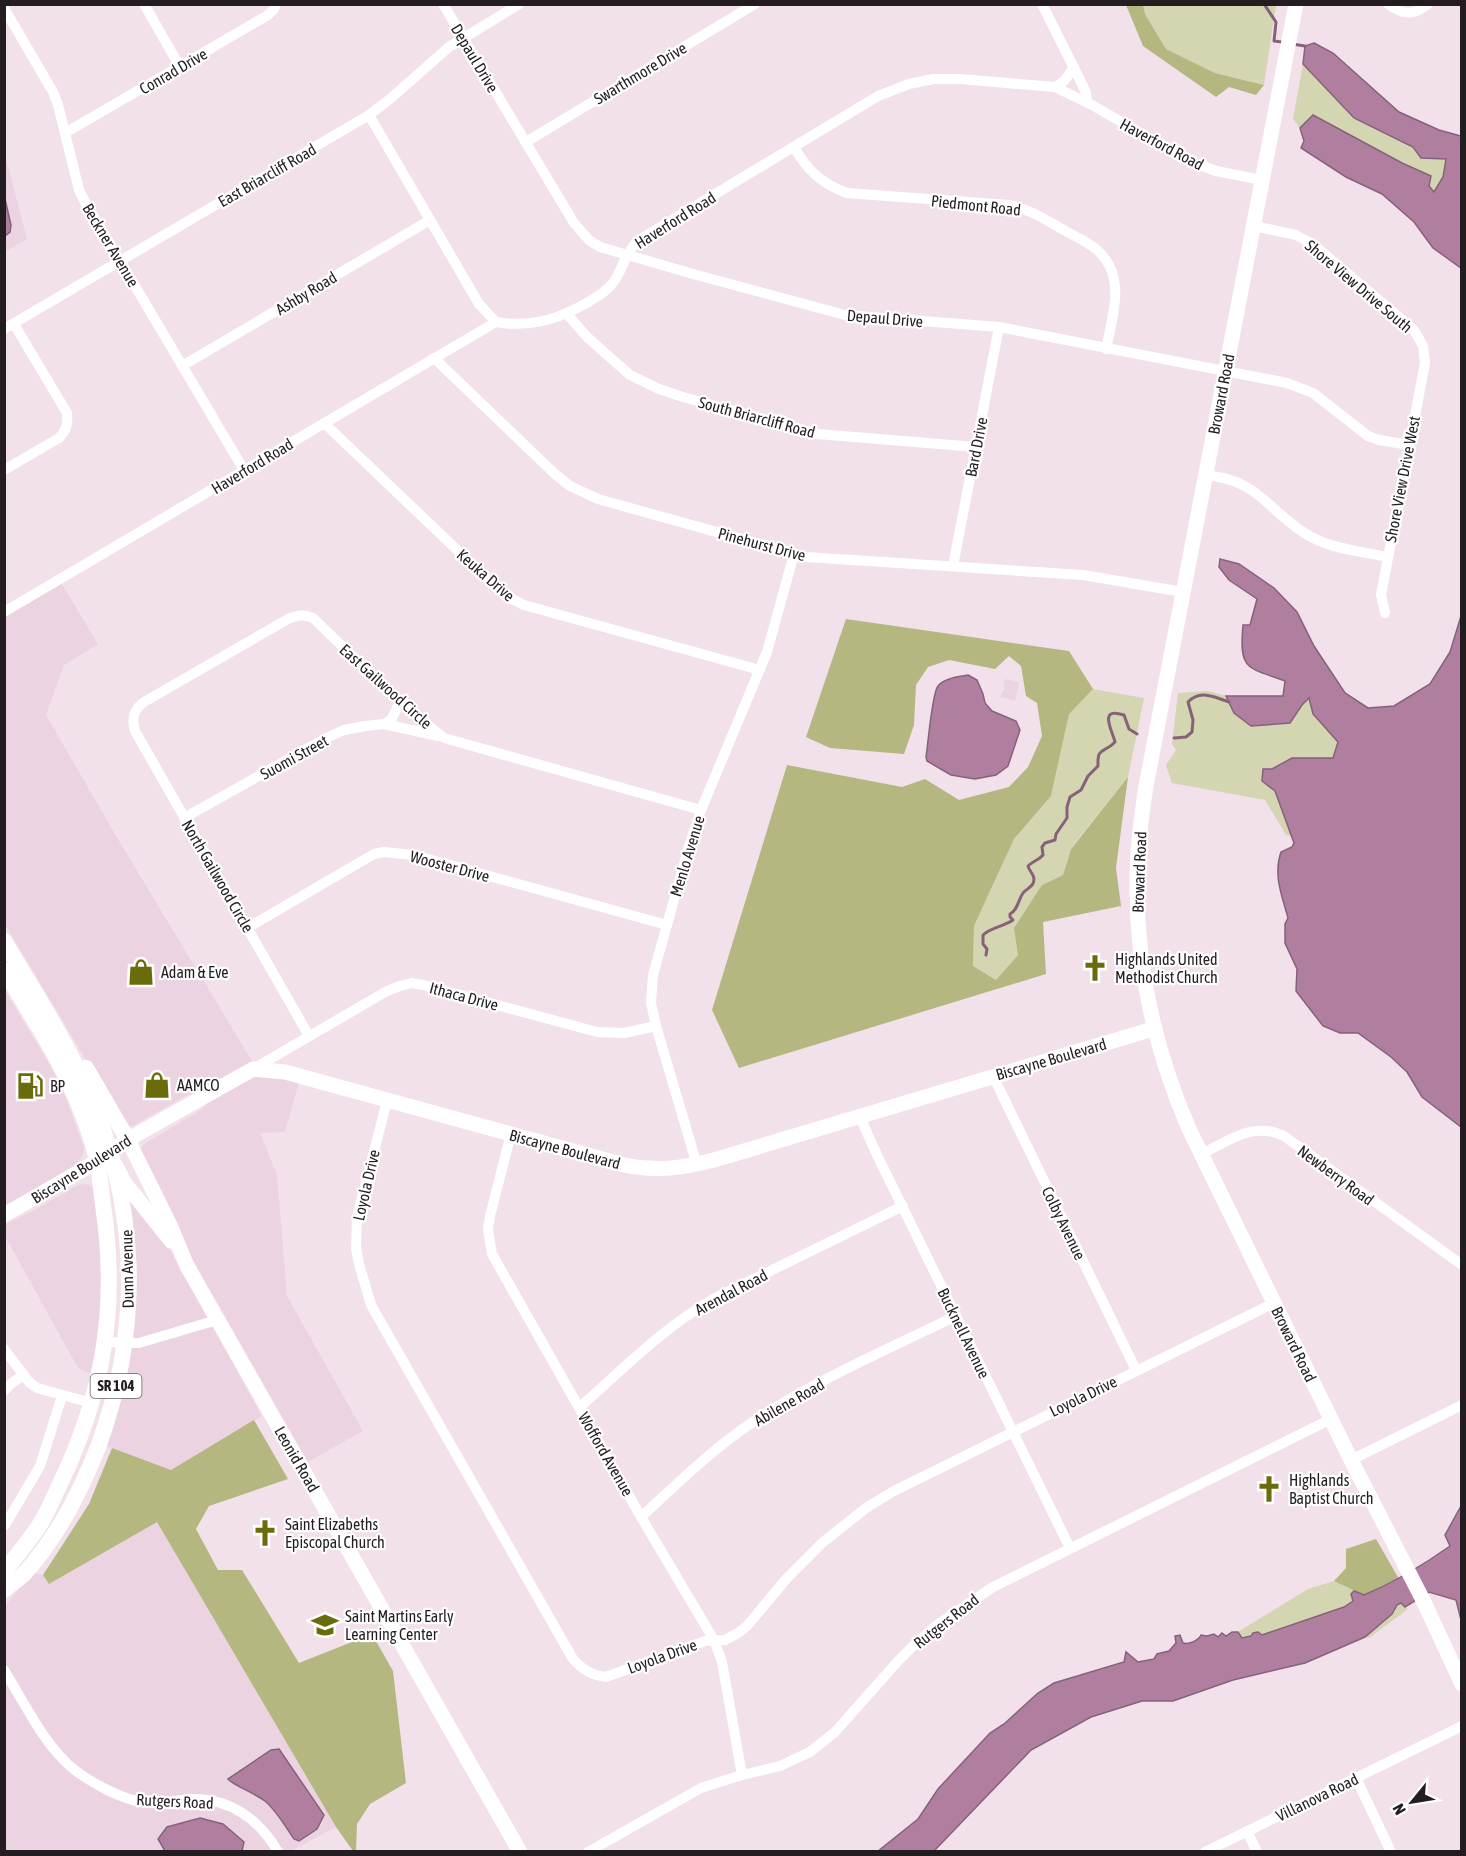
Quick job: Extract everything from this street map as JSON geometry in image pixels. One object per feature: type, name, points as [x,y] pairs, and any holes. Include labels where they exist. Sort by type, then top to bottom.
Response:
[{"type":"main road","name":"Dunn Avenue","points":[[4,941],[83,1080],[98,1118],[103,1157],[110,1273],[105,1342],[92,1403],[69,1465],[42,1521],[4,1572]]},
{"type":"main road","name":"Dunn Avenue","points":[[4,970],[69,1079],[90,1135],[122,1193],[127,1224],[129,1294],[125,1343],[114,1398],[87,1473],[47,1544],[25,1573],[4,1590]]},
{"type":"main road","points":[[43,1006],[56,1018],[128,1140]]},
{"type":"street","points":[[144,4],[180,67]]},
{"type":"street","name":"Conrad Drive","points":[[65,133],[268,15],[276,4]]},
{"type":"street","name":"Depaul Drive","points":[[443,4],[578,228],[589,240],[600,247],[845,315],[999,327],[1301,387],[1323,400],[1368,436],[1409,445]]},
{"type":"street","name":"East Briarcliff Road","points":[[9,327],[369,115],[436,58],[519,4]]},
{"type":"street","name":"Swarthmore Drive","points":[[526,142],[755,4]]},
{"type":"street","points":[[1042,4],[1086,93],[1087,102]]},
{"type":"street","name":"Broward Road","points":[[1296,4],[1146,786],[1138,853],[1137,904],[1140,950],[1154,1029],[1177,1102],[1351,1460],[1423,1600],[1461,1684]]},
{"type":"street","points":[[1388,4],[1402,13],[1412,13],[1428,4]]},
{"type":"street","name":"Beckner Avenue","points":[[4,8],[52,92],[79,190],[244,470]]},
{"type":"street","points":[[1056,87],[1065,80],[1074,67]]},
{"type":"street","name":"Haverford Road","points":[[4,612],[496,321],[526,324],[553,319],[567,314],[603,293],[615,280],[631,247],[639,240],[878,96],[894,89],[922,81],[960,80],[1056,87],[1087,102],[1189,161],[1216,171],[1262,180]]},
{"type":"street","points":[[369,115],[479,304],[496,321]]},
{"type":"street","name":"Piedmont Road","points":[[794,147],[801,160],[816,177],[847,193],[1010,205],[1035,213],[1092,246],[1108,263],[1115,280],[1116,298],[1106,349]]},
{"type":"street","name":"Ashby Road","points":[[182,366],[429,220]]},
{"type":"street","name":"Shore View Drive South","points":[[1254,226],[1296,235],[1314,245],[1414,330],[1423,346]]},
{"type":"street","name":"South Briarcliff Road","points":[[567,314],[587,337],[630,375],[659,389],[683,397],[818,434],[976,447]]},
{"type":"street","points":[[4,470],[59,438],[64,433],[68,420],[67,412],[9,327]]},
{"type":"street","name":"Bard Drive","points":[[953,566],[999,327]]},
{"type":"street","name":"Shore View Drive West","points":[[1385,613],[1381,595],[1425,363],[1423,346]]},
{"type":"street","name":"Pinehurst Drive","points":[[434,358],[556,475],[570,486],[598,499],[806,556],[1083,575],[1112,578],[1183,592]]},
{"type":"street","name":"Keuka Drive","points":[[324,423],[497,588],[514,601],[760,670]]},
{"type":"street","points":[[1205,475],[1228,479],[1256,491],[1303,532],[1319,541],[1387,557]]},
{"type":"street","name":"Menlo Avenue","points":[[697,1165],[656,1026],[651,1003],[653,975],[701,810],[767,652],[794,554]]},
{"type":"street","name":"East Gailwood Circle","points":[[134,714],[144,702],[288,619],[301,615],[314,618],[399,702],[444,738],[701,810]]},
{"type":"street","points":[[384,724],[391,720],[399,702]]},
{"type":"street","name":"North Gailwood Circle","points":[[134,714],[135,731],[309,1036]]},
{"type":"street","points":[[384,724],[444,738]]},
{"type":"street","name":"Suomi Street","points":[[184,818],[326,738],[344,730],[384,724]]},
{"type":"street","name":"Wooster Drive","points":[[247,928],[374,854],[384,852],[413,855],[667,925]]},
{"type":"street","points":[[4,963],[19,980],[25,984],[29,983]]},
{"type":"street","name":"Ithaca Drive","points":[[254,1069],[387,991],[411,983],[597,1032],[633,1032],[656,1026]]},
{"type":"street","name":"Biscayne Boulevard","points":[[4,1215],[128,1140],[254,1069],[285,1072],[641,1168],[671,1169],[697,1165],[1154,1029]]},
{"type":"street","name":"Colby Avenue","points":[[993,1076],[1136,1371]]},
{"type":"street","name":"Loyola Drive","points":[[387,1101],[357,1217],[356,1249],[371,1305],[573,1659],[587,1672],[596,1676],[606,1677],[705,1641],[725,1640],[738,1633],[747,1626],[809,1555],[840,1527],[866,1508],[916,1479],[1274,1303]]},
{"type":"street","name":"Bucknell Avenue","points":[[860,1117],[1070,1548]]},
{"type":"street","name":"Newberry Road","points":[[1201,1154],[1248,1131],[1273,1131],[1284,1136],[1461,1265]]},
{"type":"street","name":"Wofford Avenue","points":[[512,1134],[490,1216],[488,1229],[492,1254],[641,1517],[714,1640],[722,1662],[742,1775]]},
{"type":"street","name":"Leonid Road","points":[[128,1140],[171,1227],[181,1254],[520,1851]]},
{"type":"street","name":"Leonid Road","points":[[103,1157],[181,1254]]},
{"type":"street","name":"Arendal Road","points":[[579,1408],[651,1344],[694,1310],[903,1206]]},
{"type":"street","name":"Abilene Road","points":[[641,1517],[714,1451],[752,1423],[808,1389],[956,1316]]},
{"type":"street","points":[[105,1342],[139,1343],[218,1320]]},
{"type":"street","points":[[4,1348],[29,1382],[37,1388],[92,1403]]},
{"type":"street","points":[[4,1391],[24,1375]]},
{"type":"street","points":[[5,1525],[40,1466],[62,1396]]},
{"type":"street","points":[[1351,1460],[1461,1405]]},
{"type":"street","name":"Rutgers Road","points":[[588,1851],[689,1793],[713,1783],[788,1763],[824,1742],[852,1715],[898,1661],[937,1625],[993,1587],[1331,1419]]},
{"type":"street","points":[[69,1465],[87,1473]]},
{"type":"street","name":"Rutgers Road","points":[[4,1670],[48,1742],[77,1772],[113,1792],[145,1802],[196,1799],[225,1804],[239,1810],[257,1823],[278,1851]]},
{"type":"street","name":"Villanova Road","points":[[1205,1851],[1461,1726]]},
{"type":"street","points":[[1356,1778],[1391,1851]]},
{"type":"street","points":[[1247,1831],[1257,1851]]},
{"type":"shaded area","points":[[1314,43],[1333,53],[1399,112],[1439,130],[1461,136],[1461,268],[1433,248],[1414,222],[1382,194],[1346,177],[1301,148],[1304,141],[1300,128],[1313,115],[1431,176],[1429,186],[1434,192],[1443,177],[1446,159],[1421,158],[1413,147],[1354,118],[1303,64],[1305,46]]},
{"type":"shaded area","points":[[4,151],[27,239],[5,252],[4,252]]},
{"type":"shaded area","points":[[5,199],[11,225],[10,232],[5,236]]},
{"type":"shaded area","points":[[1220,559],[1239,564],[1274,588],[1297,612],[1314,646],[1345,693],[1368,708],[1394,706],[1430,684],[1450,652],[1461,616],[1461,1127],[1422,1097],[1407,1072],[1391,1057],[1358,1033],[1340,1033],[1323,1026],[1296,991],[1297,969],[1285,943],[1285,924],[1288,918],[1279,885],[1278,869],[1281,852],[1292,847],[1294,843],[1275,791],[1262,781],[1263,769],[1272,769],[1292,758],[1333,758],[1338,742],[1313,714],[1309,698],[1290,723],[1251,726],[1234,713],[1226,696],[1283,696],[1285,681],[1248,665],[1243,651],[1243,625],[1250,625],[1257,599],[1229,580],[1219,567]]},
{"type":"shaded area","points":[[57,576],[98,644],[64,665],[46,715],[253,1063],[214,1086],[185,1096],[133,1126],[128,1126],[123,1122],[5,924],[4,607]]},
{"type":"shaded area","points":[[968,675],[977,680],[985,703],[992,711],[1016,721],[1020,730],[1008,766],[996,775],[975,779],[951,775],[927,761],[926,757],[932,708],[938,686],[948,680]]},
{"type":"shaded area","points":[[1005,679],[1019,682],[1015,701],[1001,697]]},
{"type":"shaded area","points":[[4,989],[51,1067],[63,1091],[84,1147],[78,1163],[5,1208]]},
{"type":"shaded area","points":[[267,1074],[299,1082],[285,1132],[260,1133],[277,1175],[287,1296],[363,1431],[308,1462],[173,1225],[139,1152],[144,1144],[199,1111],[211,1100],[248,1078]]},
{"type":"shaded area","points":[[85,1184],[95,1190],[105,1288],[94,1376],[78,1368],[5,1236],[4,1225],[78,1185]]},
{"type":"shaded area","points":[[128,1194],[167,1245],[262,1416],[171,1470],[104,1445],[114,1416]]},
{"type":"shaded area","points":[[1461,1506],[1461,1620],[1456,1600],[1429,1592],[1405,1607],[1401,1603],[1397,1605],[1392,1614],[1365,1637],[1305,1663],[1233,1680],[1173,1701],[1142,1701],[1091,1717],[1031,1750],[934,1851],[877,1852],[918,1819],[938,1789],[990,1733],[1004,1724],[1038,1693],[1054,1683],[1124,1662],[1126,1652],[1138,1662],[1154,1659],[1157,1654],[1169,1651],[1176,1643],[1175,1636],[1180,1635],[1185,1643],[1194,1642],[1201,1635],[1214,1634],[1218,1637],[1222,1633],[1226,1636],[1232,1632],[1238,1632],[1242,1638],[1258,1632],[1262,1635],[1344,1607],[1353,1601],[1351,1594],[1354,1591],[1364,1595],[1375,1590],[1408,1573],[1450,1546],[1445,1535]]},
{"type":"shaded area","points":[[157,1522],[336,1827],[291,1851],[284,1851],[282,1848],[276,1852],[5,1852],[5,1606],[32,1573],[43,1575],[49,1584]]},
{"type":"shaded area","points":[[279,1749],[324,1815],[317,1829],[299,1841],[294,1839],[265,1801],[228,1779],[271,1750]]},
{"type":"shaded area","points":[[200,1818],[223,1824],[244,1842],[242,1851],[165,1851],[158,1839],[167,1827]]},
{"type":"green space","points":[[1126,5],[1143,5],[1145,14],[1166,49],[1215,73],[1264,85],[1256,95],[1229,87],[1216,97],[1143,46]]},
{"type":"green space","points":[[1143,5],[1276,5],[1264,85],[1215,73],[1166,49],[1145,14]]},
{"type":"green space","points":[[1303,64],[1354,118],[1413,147],[1421,158],[1447,159],[1443,177],[1434,192],[1429,186],[1430,176],[1313,115],[1300,128],[1293,119]]},
{"type":"green space","points":[[846,619],[1069,651],[1093,689],[1069,714],[1051,796],[1014,839],[974,926],[973,966],[996,980],[1018,955],[1014,928],[1042,885],[1063,875],[1071,849],[1128,777],[1116,868],[1121,906],[1043,922],[1046,974],[739,1068],[712,1010],[787,765],[902,787],[925,779],[959,800],[1009,787],[1028,767],[1042,736],[1037,703],[1026,696],[1021,666],[1009,656],[995,669],[949,660],[928,667],[916,685],[914,725],[904,754],[830,748],[806,737]]},
{"type":"green space","points":[[1093,689],[1144,698],[1128,777],[1071,848],[1063,875],[1042,885],[1018,955],[996,980],[973,966],[974,926],[1014,839],[1051,796],[1069,713]]},
{"type":"green space","points":[[1208,691],[1226,696],[1234,713],[1290,723],[1309,698],[1313,714],[1338,742],[1334,758],[1292,758],[1272,769],[1275,791],[1293,836],[1286,835],[1265,800],[1172,783],[1166,765],[1176,750],[1172,744],[1178,693]]},
{"type":"green space","points":[[254,1420],[288,1479],[209,1506],[196,1529],[218,1570],[242,1570],[299,1663],[372,1634],[393,1671],[406,1783],[370,1804],[357,1824],[356,1851],[353,1851],[336,1827],[157,1522],[49,1584],[43,1575],[89,1504],[112,1448],[171,1470]]},
{"type":"green space","points":[[1376,1539],[1399,1579],[1363,1595],[1334,1581],[1346,1568],[1346,1549]]},
{"type":"green space","points":[[1334,1581],[1354,1591],[1351,1594],[1353,1601],[1344,1607],[1262,1635],[1242,1638],[1238,1632],[1308,1589]]},
{"type":"green space","points":[[1401,1603],[1408,1609],[1369,1638],[1365,1637],[1392,1614],[1397,1605]]},
{"type":"waterway","points":[[1264,4],[1276,22],[1274,41],[1282,42]]},
{"type":"waterway","points":[[1292,44],[1305,46]]},
{"type":"waterway","points":[[1174,738],[1186,737],[1192,732],[1193,720],[1188,702],[1193,698],[1207,695],[1229,702]]},
{"type":"waterway","points":[[986,955],[987,949],[983,944],[983,935],[1013,920],[1010,914],[1023,893],[1034,882],[1028,866],[1043,855],[1042,847],[1045,843],[1055,840],[1056,834],[1067,818],[1070,797],[1081,790],[1088,776],[1098,766],[1100,753],[1115,742],[1109,721],[1111,714],[1124,715],[1129,729],[1137,734]]},
{"type":"place","name":"Highlands United Methodist Church","points":[[1095,968]]},
{"type":"place","name":"Adam & Eve","points":[[141,972]]},
{"type":"place","name":"AAMCO","points":[[157,1085]]},
{"type":"place","name":"BP","points":[[30,1086]]},
{"type":"place","name":"Highlands Baptist Church","points":[[1269,1489]]},
{"type":"place","name":"Saint Elizabeths Episcopal Church","points":[[265,1533]]},
{"type":"place","name":"Saint Martins Early Learning Center","points":[[325,1625]]}]
